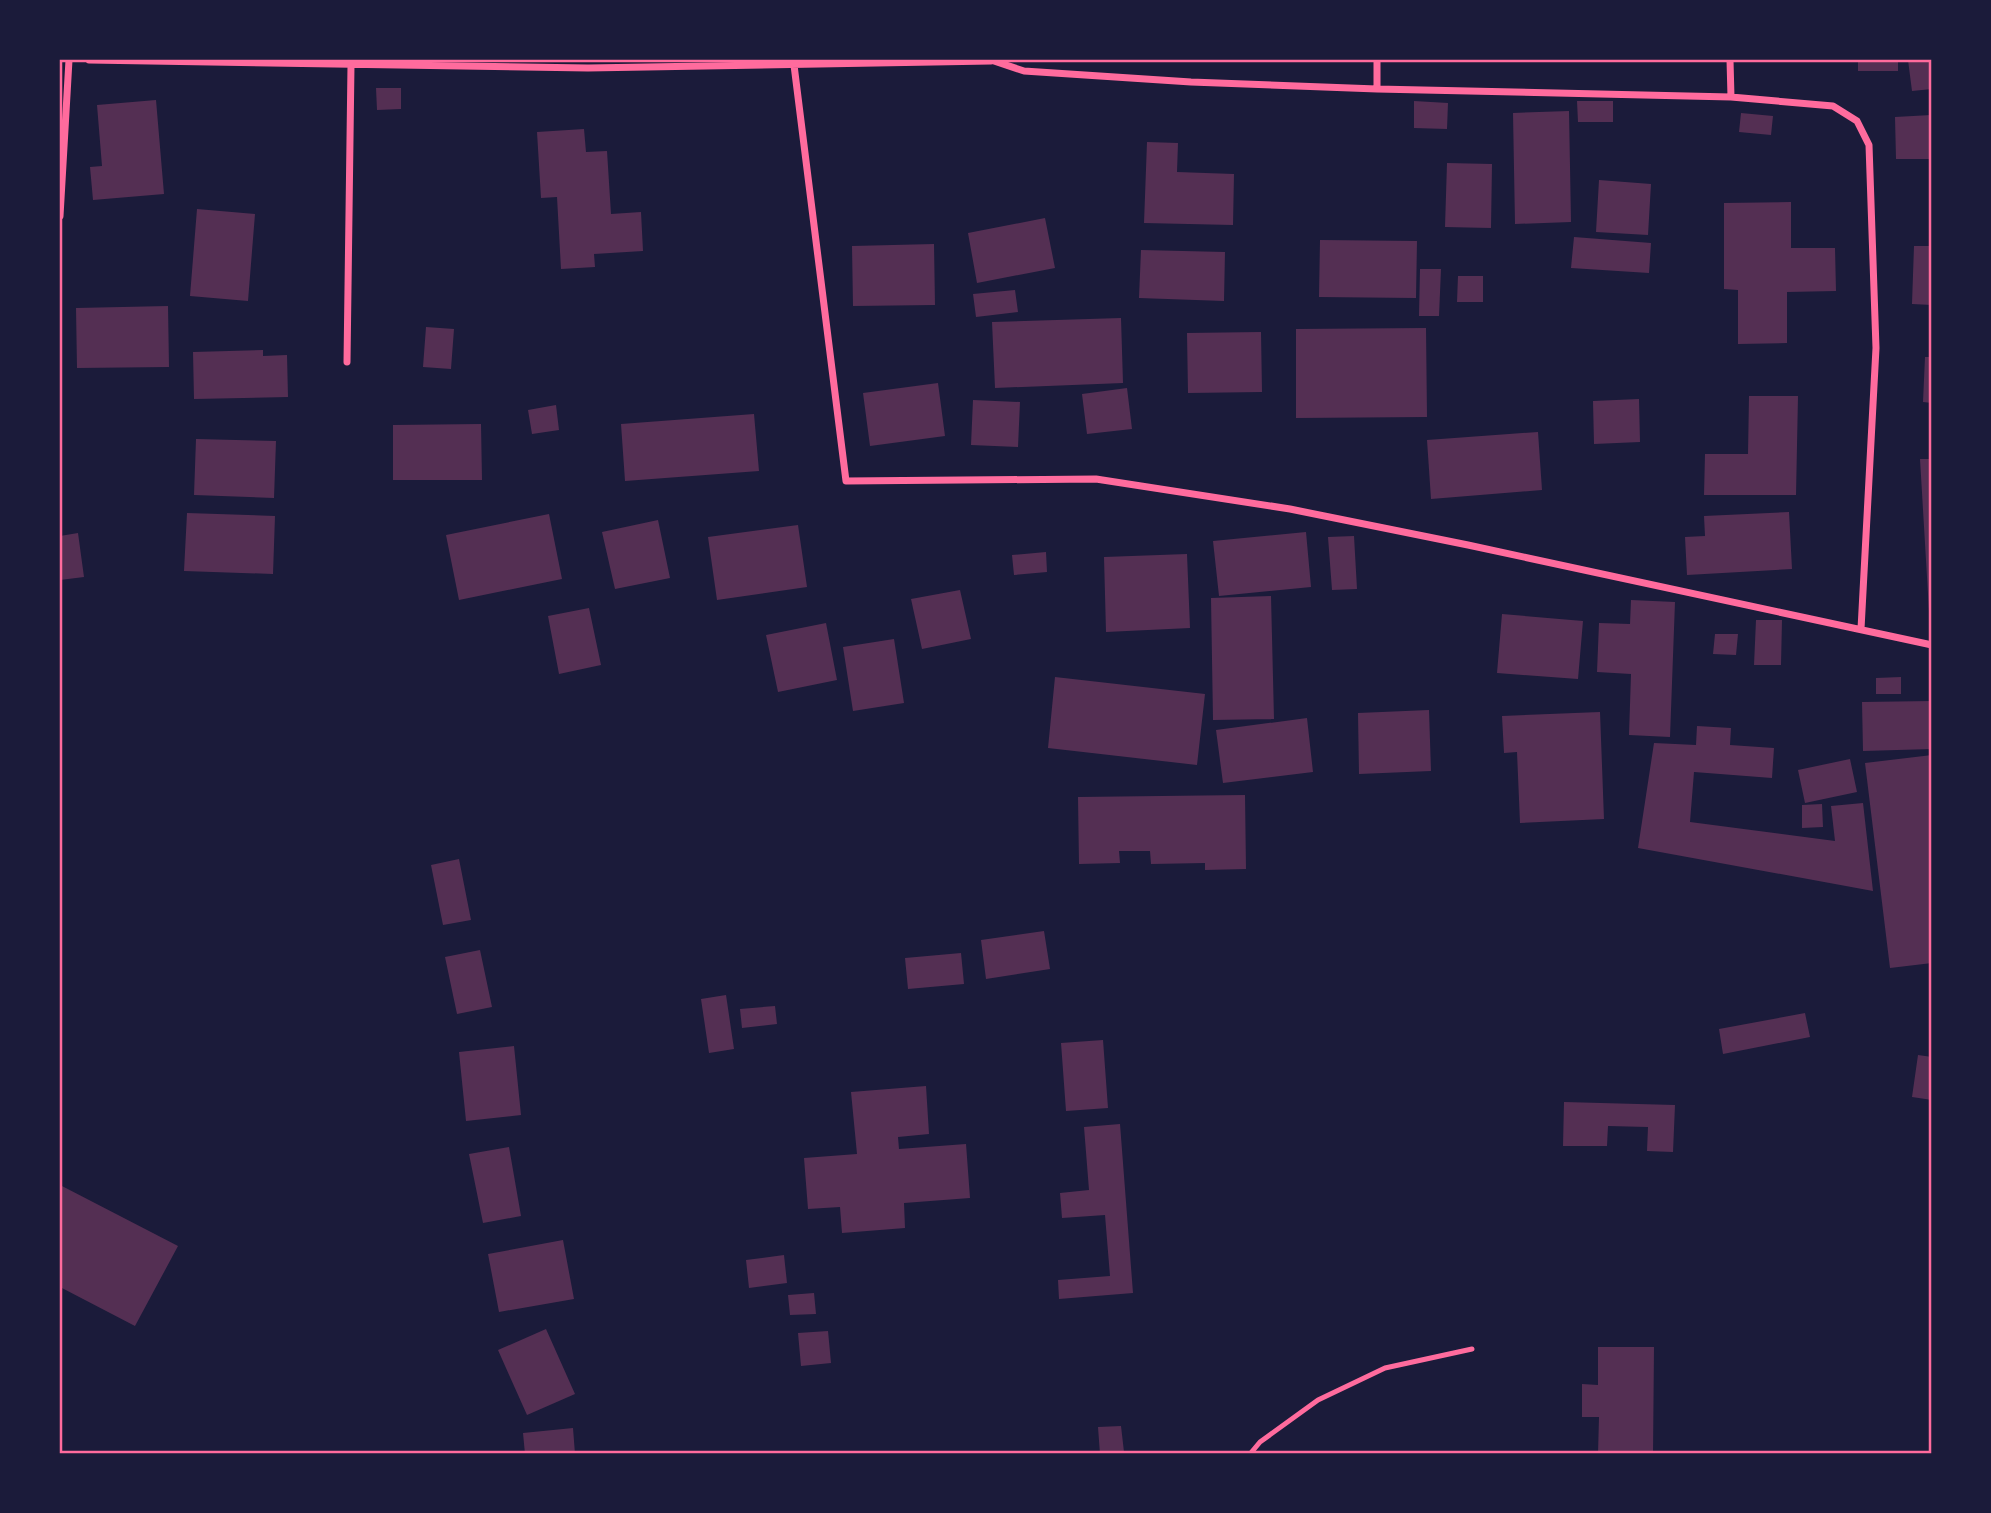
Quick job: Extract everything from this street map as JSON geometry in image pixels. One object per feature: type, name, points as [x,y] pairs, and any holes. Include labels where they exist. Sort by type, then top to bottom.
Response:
[{"type":"street","points":[[60,216],[69,60]]},
{"type":"street","points":[[89,60],[588,68],[991,60],[1024,71],[1191,82],[1731,97],[1833,106],[1857,121],[1869,145],[1875,348],[1861,629]]},
{"type":"street","points":[[1377,60],[1377,89]]},
{"type":"street","points":[[1730,60],[1731,97]]},
{"type":"street","points":[[347,362],[351,65]]},
{"type":"street","points":[[794,65],[846,481],[1096,479],[1290,509],[1931,645]]},
{"type":"lane","points":[[1250,1454],[1260,1442],[1318,1400],[1385,1368],[1472,1349]]},
{"type":"building","points":[[1858,60],[1898,60],[1898,71],[1858,71]]},
{"type":"building","points":[[1908,60],[1932,60],[1932,89],[1912,91]]},
{"type":"building","points":[[376,88],[401,88],[401,109],[377,110]]},
{"type":"building","points":[[156,100],[164,194],[93,200],[90,167],[102,166],[97,105]]},
{"type":"building","points":[[1414,101],[1448,103],[1447,129],[1414,128]]},
{"type":"building","points":[[1577,101],[1613,101],[1613,122],[1578,122]]},
{"type":"building","points":[[1569,111],[1571,222],[1515,224],[1513,113]]},
{"type":"building","points":[[1741,113],[1773,116],[1771,135],[1739,132]]},
{"type":"building","points":[[1931,115],[1932,159],[1896,159],[1895,117]]},
{"type":"building","points":[[584,129],[586,152],[607,151],[611,214],[641,212],[643,251],[594,254],[595,267],[561,269],[557,197],[541,198],[537,132]]},
{"type":"building","points":[[1147,142],[1178,143],[1177,172],[1234,174],[1233,225],[1144,223]]},
{"type":"building","points":[[1447,163],[1492,164],[1491,228],[1445,227]]},
{"type":"building","points":[[1599,180],[1651,184],[1648,235],[1596,232]]},
{"type":"building","points":[[1791,202],[1791,248],[1835,248],[1836,291],[1787,292],[1787,343],[1738,344],[1738,290],[1724,289],[1724,203]]},
{"type":"building","points":[[197,209],[255,214],[248,301],[190,296]]},
{"type":"building","points":[[1045,218],[1055,268],[977,283],[968,233]]},
{"type":"building","points":[[1574,237],[1651,243],[1649,273],[1571,268]]},
{"type":"building","points":[[1320,240],[1417,241],[1416,298],[1319,297]]},
{"type":"building","points":[[934,244],[935,305],[853,306],[852,246]]},
{"type":"building","points":[[1914,246],[1932,246],[1932,305],[1912,304]]},
{"type":"building","points":[[1141,250],[1225,252],[1224,301],[1139,298]]},
{"type":"building","points":[[1420,269],[1441,269],[1439,316],[1419,316]]},
{"type":"building","points":[[1458,276],[1483,276],[1483,302],[1457,302]]},
{"type":"building","points":[[1015,290],[1018,312],[976,317],[973,294]]},
{"type":"building","points":[[168,306],[169,367],[77,368],[76,308]]},
{"type":"building","points":[[1121,318],[1123,383],[995,388],[992,322]]},
{"type":"building","points":[[426,327],[454,329],[451,369],[423,367]]},
{"type":"building","points":[[1426,328],[1427,417],[1296,418],[1296,329]]},
{"type":"building","points":[[1261,332],[1262,392],[1188,393],[1187,333]]},
{"type":"building","points":[[263,350],[263,356],[287,355],[288,397],[194,399],[193,352]]},
{"type":"building","points":[[1925,357],[1932,357],[1932,403],[1923,402]]},
{"type":"building","points":[[938,383],[945,436],[870,446],[863,393]]},
{"type":"building","points":[[1127,388],[1132,429],[1087,434],[1082,394]]},
{"type":"building","points":[[1749,396],[1798,396],[1796,495],[1704,495],[1705,454],[1748,454]]},
{"type":"building","points":[[1639,399],[1640,442],[1594,444],[1593,401]]},
{"type":"building","points":[[973,400],[1020,402],[1018,447],[971,445]]},
{"type":"building","points":[[556,405],[559,430],[532,434],[528,410]]},
{"type":"building","points":[[754,414],[759,471],[625,481],[621,424]]},
{"type":"building","points":[[481,424],[482,480],[393,480],[393,425]]},
{"type":"building","points":[[1538,432],[1542,490],[1431,499],[1427,440]]},
{"type":"building","points":[[196,439],[276,441],[274,498],[194,495]]},
{"type":"building","points":[[1920,459],[1932,459],[1932,611],[1929,611]]},
{"type":"building","points":[[1789,512],[1792,569],[1687,575],[1685,537],[1705,536],[1704,516]]},
{"type":"building","points":[[187,513],[275,516],[273,574],[184,571]]},
{"type":"building","points":[[549,514],[562,579],[459,600],[446,535]]},
{"type":"building","points":[[658,520],[670,578],[615,589],[602,532]]},
{"type":"building","points":[[798,525],[807,587],[717,600],[708,537]]},
{"type":"building","points":[[1306,532],[1311,587],[1219,596],[1213,541]]},
{"type":"building","points":[[78,533],[84,577],[60,580],[60,536]]},
{"type":"building","points":[[1354,536],[1357,589],[1332,590],[1328,537]]},
{"type":"building","points":[[1046,552],[1047,572],[1014,575],[1012,555]]},
{"type":"building","points":[[1187,554],[1190,628],[1106,632],[1104,557]]},
{"type":"building","points":[[960,590],[971,639],[922,649],[911,599]]},
{"type":"building","points":[[1271,596],[1274,719],[1213,720],[1211,598]]},
{"type":"building","points":[[1631,600],[1675,602],[1670,737],[1629,735],[1631,674],[1597,672],[1599,623],[1630,624]]},
{"type":"building","points":[[589,608],[601,665],[559,674],[548,616]]},
{"type":"building","points":[[1502,614],[1583,621],[1578,679],[1497,673]]},
{"type":"building","points":[[1756,620],[1782,620],[1781,665],[1754,665]]},
{"type":"building","points":[[826,623],[837,680],[778,692],[766,635]]},
{"type":"building","points":[[1715,634],[1738,634],[1736,655],[1713,654]]},
{"type":"building","points":[[894,639],[904,703],[853,711],[843,647]]},
{"type":"building","points":[[1055,677],[1205,694],[1197,765],[1048,748]]},
{"type":"building","points":[[1901,677],[1901,694],[1876,694],[1876,678]]},
{"type":"building","points":[[1932,701],[1932,749],[1863,751],[1862,702]]},
{"type":"building","points":[[1429,710],[1431,771],[1359,774],[1358,713]]},
{"type":"building","points":[[1600,712],[1604,819],[1520,823],[1517,752],[1504,753],[1502,716]]},
{"type":"building","points":[[1307,718],[1313,772],[1223,783],[1216,730]]},
{"type":"building","points":[[1697,726],[1731,728],[1730,745],[1774,748],[1772,778],[1694,772],[1690,822],[1835,841],[1831,806],[1863,803],[1873,891],[1638,848],[1654,743],[1696,745]]},
{"type":"building","points":[[1932,755],[1932,963],[1890,968],[1865,763]]},
{"type":"building","points":[[1850,759],[1857,792],[1805,803],[1798,770]]},
{"type":"building","points":[[1245,795],[1246,869],[1205,870],[1205,863],[1151,864],[1150,851],[1119,851],[1120,863],[1079,864],[1078,797]]},
{"type":"building","points":[[1822,804],[1823,827],[1802,828],[1802,805]]},
{"type":"building","points":[[459,859],[471,920],[443,925],[431,865]]},
{"type":"building","points":[[1044,931],[1050,969],[986,979],[981,940]]},
{"type":"building","points":[[480,950],[492,1007],[457,1014],[445,957]]},
{"type":"building","points":[[961,953],[964,984],[908,989],[905,958]]},
{"type":"building","points":[[726,995],[734,1049],[709,1053],[701,999]]},
{"type":"building","points":[[775,1006],[777,1024],[742,1028],[740,1009]]},
{"type":"building","points":[[1805,1013],[1810,1037],[1723,1054],[1719,1029]]},
{"type":"building","points":[[1103,1040],[1108,1108],[1066,1111],[1061,1043]]},
{"type":"building","points":[[514,1046],[521,1115],[466,1121],[459,1052]]},
{"type":"building","points":[[1918,1055],[1932,1057],[1932,1100],[1912,1097]]},
{"type":"building","points":[[926,1086],[929,1134],[898,1137],[899,1149],[966,1144],[970,1198],[904,1203],[905,1228],[842,1233],[840,1207],[808,1209],[804,1158],[857,1154],[851,1092]]},
{"type":"building","points":[[1564,1102],[1675,1105],[1673,1152],[1647,1151],[1648,1127],[1608,1126],[1607,1146],[1563,1146]]},
{"type":"building","points":[[1120,1124],[1133,1293],[1059,1299],[1058,1280],[1110,1276],[1105,1215],[1062,1218],[1060,1193],[1089,1190],[1084,1127]]},
{"type":"building","points":[[509,1147],[521,1216],[483,1223],[469,1154]]},
{"type":"building","points":[[60,1185],[178,1246],[135,1326],[60,1287]]},
{"type":"building","points":[[563,1240],[574,1299],[499,1312],[488,1254]]},
{"type":"building","points":[[784,1255],[787,1283],[749,1288],[746,1260]]},
{"type":"building","points":[[814,1293],[816,1314],[790,1315],[788,1295]]},
{"type":"building","points":[[546,1329],[575,1394],[527,1415],[498,1350]]},
{"type":"building","points":[[828,1331],[831,1363],[801,1366],[798,1333]]},
{"type":"building","points":[[1598,1347],[1654,1347],[1653,1454],[1598,1454],[1599,1417],[1582,1417],[1582,1384],[1598,1385]]},
{"type":"building","points":[[1121,1426],[1124,1452],[1100,1454],[1098,1427]]},
{"type":"building","points":[[573,1428],[575,1454],[525,1454],[523,1433]]}]
